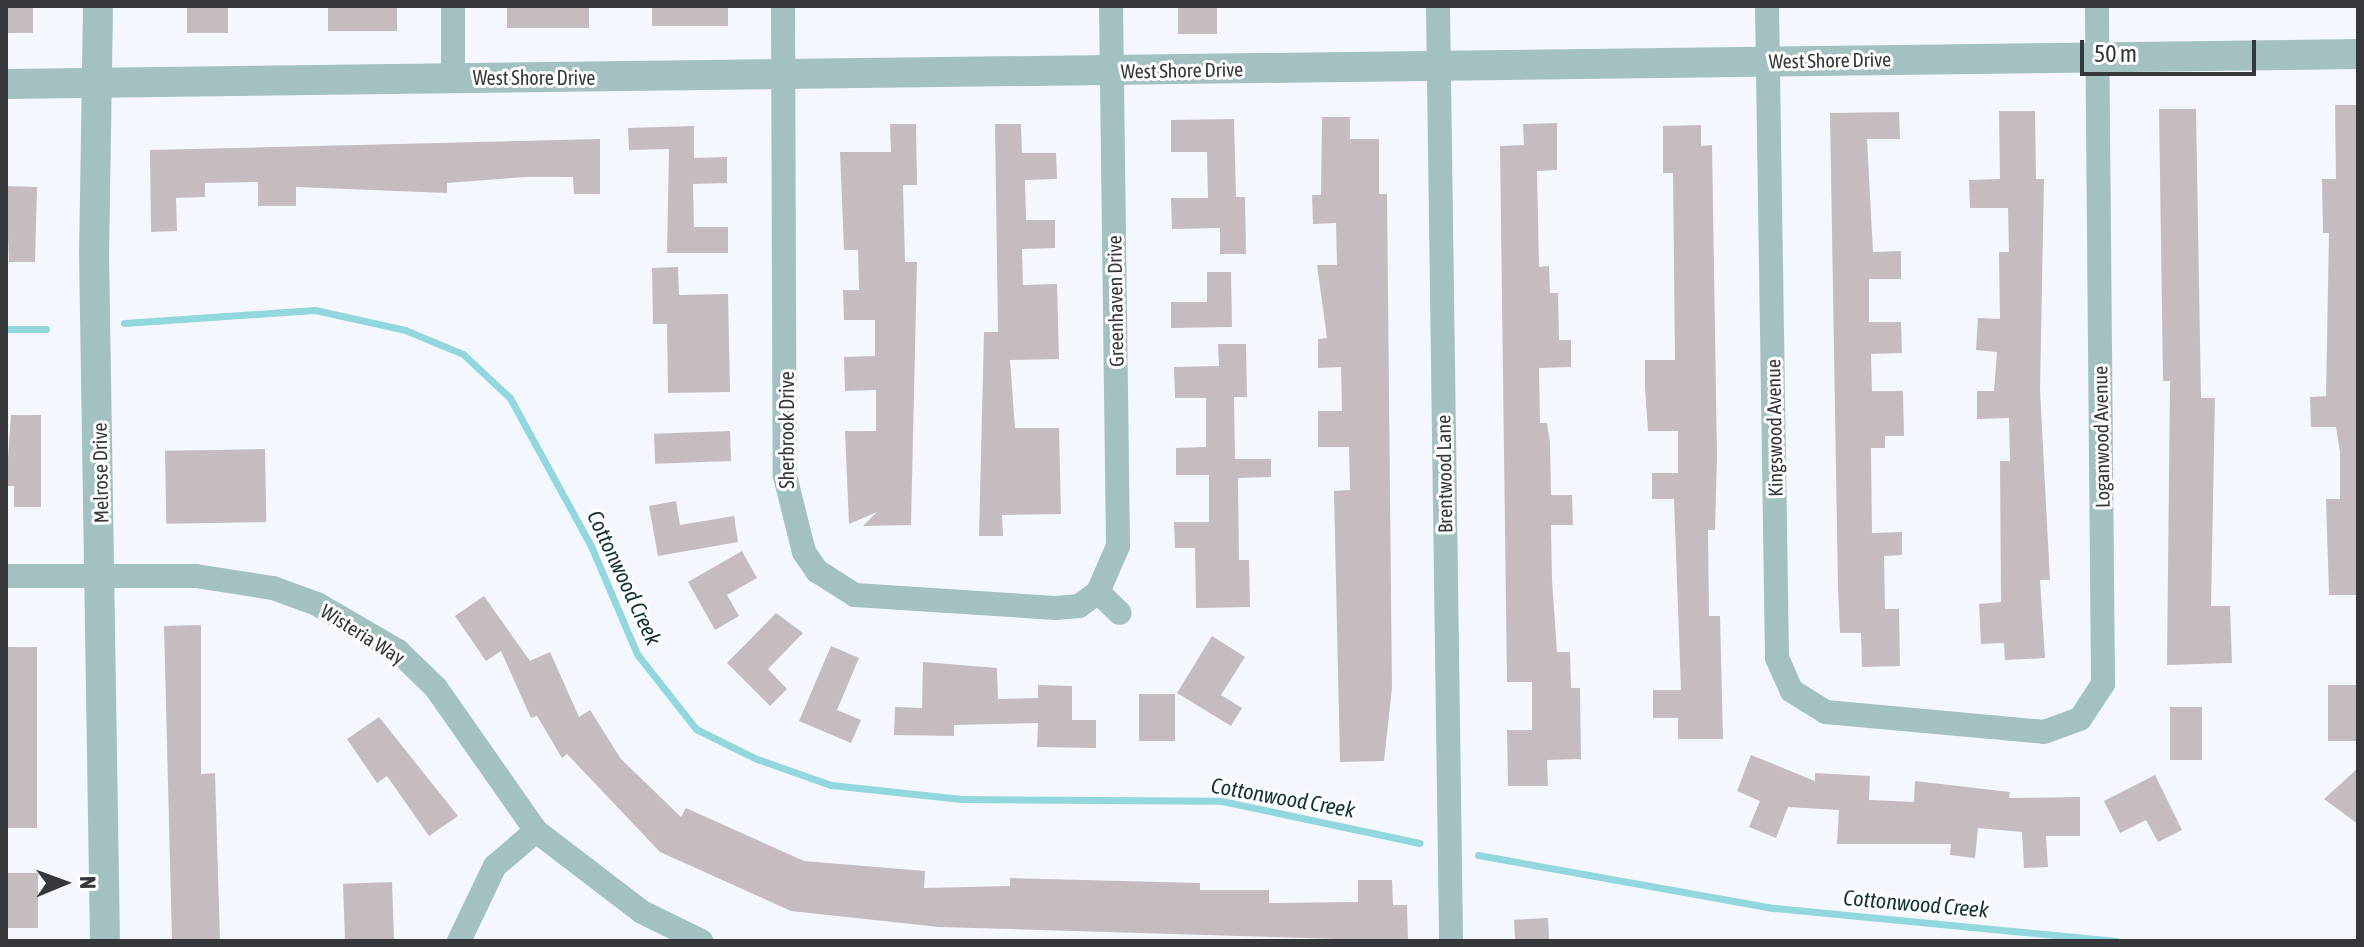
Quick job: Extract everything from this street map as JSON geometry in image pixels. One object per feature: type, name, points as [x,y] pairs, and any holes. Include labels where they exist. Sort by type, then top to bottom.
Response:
[{"type":"street","name":"Melrose Drive","points":[[98,6],[96,85],[105,941]]},
{"type":"street","points":[[453,6],[453,77]]},
{"type":"street","name":"Sherbrook Drive","points":[[783,6],[785,476],[804,552],[836,587],[872,598],[1056,608],[1079,606],[1098,592]]},
{"type":"street","name":"Greenhaven Drive","points":[[1098,592],[1118,546],[1111,6]]},
{"type":"street","name":"Brentwood Lane","points":[[1438,6],[1451,941]]},
{"type":"street","name":"Kingswood Avenue","points":[[1767,6],[1777,658],[1792,691],[1826,712],[1940,726]]},
{"type":"street","name":"Loganwood Avenue","points":[[1940,726],[2044,732],[2080,719],[2103,684],[2097,6]]},
{"type":"street","name":"West Shore Drive","points":[[6,84],[2358,54]]},
{"type":"street","name":"Wisteria Way","points":[[6,576],[102,573],[273,588],[398,651],[469,729],[536,831],[642,912],[701,941]]},
{"type":"street","points":[[1098,592],[1120,613]]},
{"type":"street","points":[[459,941],[495,866],[536,831]]},
{"type":"building","points":[[6,6],[33,6],[33,33],[6,33]]},
{"type":"building","points":[[187,6],[228,6],[228,33],[187,33]]},
{"type":"building","points":[[328,6],[397,6],[397,31],[328,31]]},
{"type":"building","points":[[507,6],[589,6],[589,28],[507,28]]},
{"type":"building","points":[[652,6],[728,6],[728,26],[652,26]]},
{"type":"building","points":[[1178,6],[1217,6],[1217,34],[1178,34]]},
{"type":"building","points":[[2335,105],[2358,105],[2358,595],[2329,595],[2326,499],[2340,499],[2340,452],[2336,427],[2311,427],[2310,397],[2326,396],[2329,233],[2323,233],[2322,179],[2336,179]]},
{"type":"building","points":[[2159,109],[2196,109],[2201,398],[2215,398],[2211,606],[2230,606],[2232,663],[2167,665],[2170,381],[2163,381]]},
{"type":"building","points":[[1999,111],[2035,111],[2036,179],[2044,179],[2040,390],[2050,580],[2040,580],[2045,658],[2005,660],[2004,643],[1981,644],[1979,604],[2001,602],[2000,461],[2010,461],[2009,418],[1977,419],[1977,391],[1994,391],[1997,352],[1976,350],[1978,318],[2000,319],[1999,252],[2009,252],[2008,208],[1970,208],[1969,180],[2000,179]]},
{"type":"building","points":[[1899,112],[1900,139],[1867,139],[1873,252],[1901,251],[1901,279],[1869,279],[1869,322],[1901,322],[1902,353],[1871,354],[1872,391],[1903,391],[1904,436],[1885,436],[1885,448],[1871,448],[1872,533],[1902,532],[1902,555],[1884,556],[1885,609],[1899,609],[1900,666],[1862,667],[1861,633],[1840,633],[1830,113]]},
{"type":"building","points":[[1322,117],[1350,117],[1350,139],[1379,139],[1379,194],[1387,194],[1392,688],[1384,761],[1340,762],[1334,491],[1350,490],[1349,447],[1318,447],[1318,411],[1342,411],[1341,367],[1318,368],[1318,339],[1327,338],[1317,265],[1337,265],[1336,223],[1313,224],[1312,195],[1321,195]]},
{"type":"building","points":[[1234,119],[1236,197],[1245,197],[1246,254],[1220,254],[1220,228],[1172,229],[1171,198],[1208,198],[1207,152],[1171,152],[1171,120]]},
{"type":"building","points":[[1557,123],[1557,170],[1537,171],[1539,267],[1549,266],[1550,293],[1558,293],[1559,340],[1571,340],[1571,367],[1539,368],[1540,423],[1547,423],[1550,442],[1551,495],[1572,495],[1573,525],[1551,525],[1552,580],[1557,652],[1570,652],[1571,688],[1580,688],[1581,759],[1547,760],[1548,786],[1508,786],[1507,730],[1532,730],[1532,682],[1507,682],[1500,146],[1524,145],[1523,124]]},
{"type":"building","points":[[890,124],[916,124],[917,185],[903,185],[905,262],[917,262],[911,525],[863,526],[877,512],[849,524],[845,431],[876,431],[876,390],[845,391],[844,357],[875,356],[875,320],[844,320],[843,290],[859,290],[858,250],[844,250],[840,152],[891,152]]},
{"type":"building","points":[[995,124],[1021,124],[1022,153],[1056,153],[1057,179],[1025,180],[1026,220],[1055,220],[1055,248],[1022,249],[1023,285],[1057,284],[1059,359],[1010,360],[1015,428],[1059,428],[1061,514],[1002,515],[1003,536],[979,536],[984,332],[998,332]]},
{"type":"building","points":[[1701,125],[1701,146],[1712,145],[1717,457],[1715,530],[1708,530],[1709,616],[1720,616],[1723,739],[1678,739],[1678,718],[1653,718],[1653,690],[1681,690],[1674,499],[1652,499],[1652,473],[1678,473],[1678,431],[1648,431],[1645,360],[1675,360],[1673,173],[1663,173],[1663,126]]},
{"type":"building","points":[[694,126],[694,158],[727,157],[727,183],[693,184],[694,227],[728,227],[728,253],[667,253],[669,149],[629,150],[628,128]]},
{"type":"building","points":[[600,139],[600,194],[574,194],[573,177],[526,177],[447,183],[447,193],[296,187],[296,206],[258,206],[258,182],[205,183],[205,197],[176,198],[177,231],[151,232],[150,150]]},
{"type":"building","points":[[6,186],[37,187],[35,262],[9,262]]},
{"type":"building","points":[[678,267],[679,295],[728,294],[730,392],[668,393],[667,324],[653,324],[652,268]]},
{"type":"building","points":[[1207,272],[1231,272],[1232,327],[1171,328],[1171,302],[1207,302]]},
{"type":"building","points":[[1218,344],[1246,344],[1247,397],[1234,397],[1235,459],[1271,459],[1271,477],[1238,478],[1239,560],[1249,560],[1250,607],[1196,608],[1195,548],[1175,548],[1174,522],[1209,522],[1209,475],[1176,475],[1176,448],[1206,447],[1206,398],[1175,398],[1174,367],[1219,366]]},
{"type":"building","points":[[11,415],[41,415],[41,507],[14,507],[14,486],[6,486]]},
{"type":"building","points":[[730,431],[731,461],[655,464],[654,434]]},
{"type":"building","points":[[265,449],[266,522],[166,524],[165,451]]},
{"type":"building","points":[[676,501],[680,525],[734,516],[738,542],[658,556],[649,506]]},
{"type":"building","points":[[742,551],[757,578],[727,595],[739,616],[715,630],[688,582]]},
{"type":"building","points":[[484,596],[530,661],[550,652],[579,717],[590,710],[621,759],[681,817],[686,808],[804,861],[925,871],[924,888],[1010,886],[1010,878],[1200,883],[1200,890],[1269,890],[1269,903],[1358,902],[1358,880],[1392,880],[1393,905],[1407,905],[1408,941],[939,927],[791,911],[660,852],[567,754],[562,758],[537,716],[531,718],[501,651],[486,661],[455,616]]},
{"type":"building","points":[[776,613],[803,633],[768,669],[787,689],[770,706],[727,663]]},
{"type":"building","points":[[201,625],[201,774],[215,773],[220,941],[172,941],[164,626]]},
{"type":"building","points":[[1212,636],[1245,657],[1221,695],[1242,708],[1231,726],[1177,693]]},
{"type":"building","points":[[831,646],[859,658],[837,710],[861,720],[851,743],[799,721]]},
{"type":"building","points":[[6,647],[37,647],[37,828],[6,828]]},
{"type":"building","points":[[923,662],[997,668],[998,699],[1038,698],[1038,685],[1072,686],[1072,720],[1096,720],[1096,748],[1037,747],[1038,723],[954,725],[954,736],[894,735],[895,707],[922,708]]},
{"type":"building","points":[[2328,685],[2358,685],[2358,741],[2328,741]]},
{"type":"building","points":[[1139,694],[1175,694],[1175,741],[1139,741]]},
{"type":"building","points":[[2170,707],[2202,707],[2202,760],[2170,760]]},
{"type":"building","points":[[379,717],[458,816],[429,836],[387,776],[377,783],[347,739]]},
{"type":"building","points":[[1751,755],[1815,781],[1815,773],[1870,776],[1869,800],[1914,802],[1915,781],[2010,792],[2009,798],[2080,797],[2080,836],[2046,836],[2048,867],[2024,868],[2022,832],[1978,828],[1975,858],[1950,855],[1951,844],[1837,844],[1839,810],[1788,807],[1776,838],[1749,827],[1760,801],[1737,791]]},
{"type":"building","points":[[2358,768],[2358,824],[2324,799]]},
{"type":"building","points":[[2155,775],[2182,830],[2158,842],[2146,820],[2120,833],[2104,801]]},
{"type":"building","points":[[6,873],[38,873],[38,928],[6,928]]},
{"type":"building","points":[[392,882],[394,941],[345,941],[343,884]]},
{"type":"building","points":[[1548,918],[1549,940],[1515,941],[1514,920]]},
{"type":"waterway","name":"Cottonwood Creek","points":[[124,323],[315,310],[405,330],[463,354],[510,398],[591,546],[637,654],[696,729],[757,759],[831,785],[961,799],[1222,801],[1420,843]]},
{"type":"waterway","name":"Cottonwood Creek","points":[[6,329],[46,329]]},
{"type":"waterway","name":"Cottonwood Creek","points":[[1478,855],[1774,908],[2116,941]]}]
